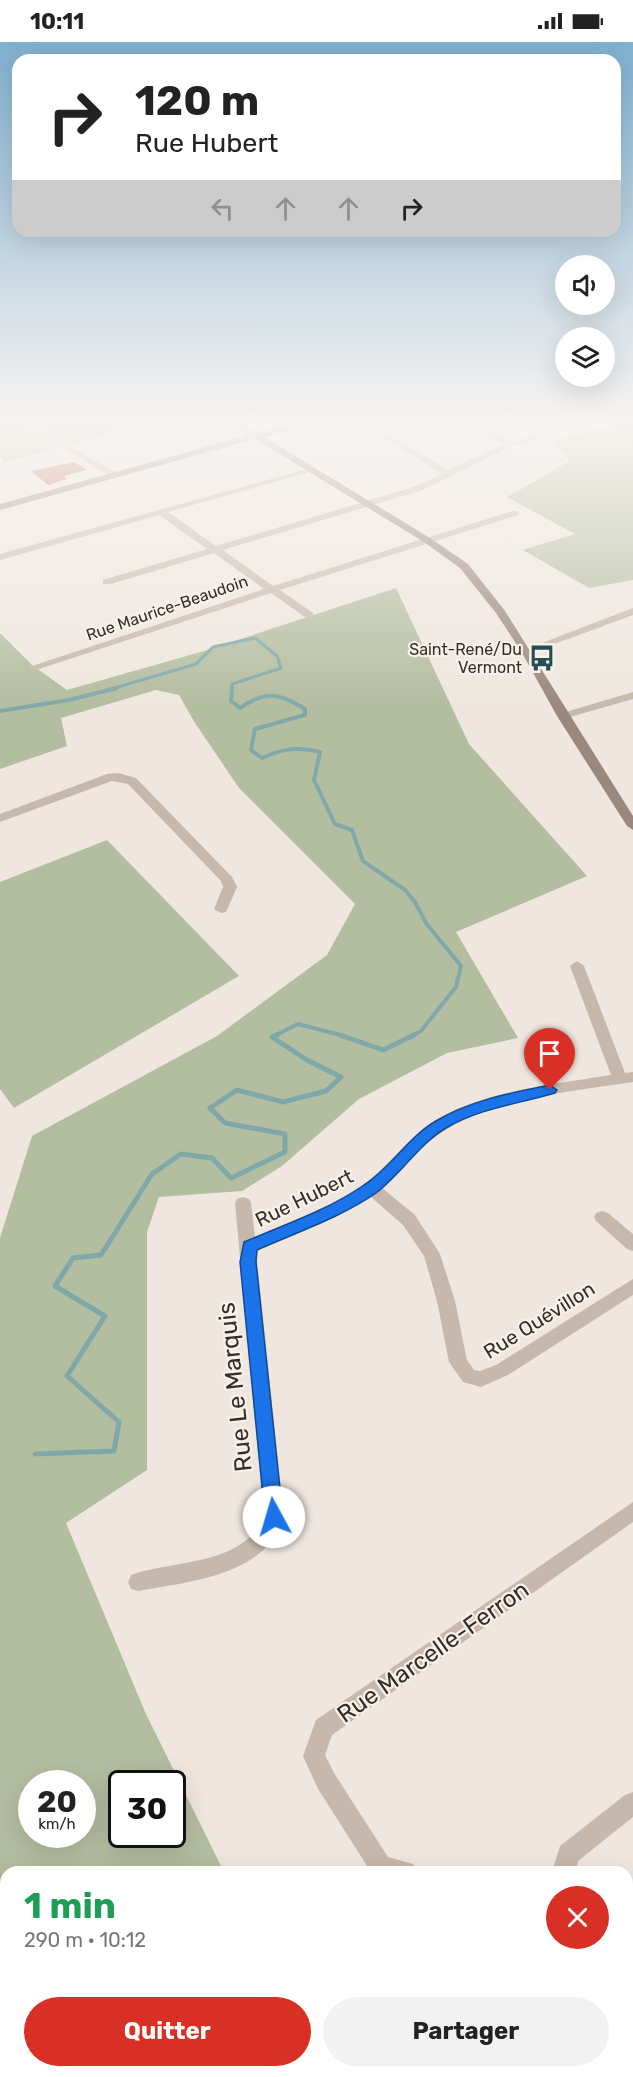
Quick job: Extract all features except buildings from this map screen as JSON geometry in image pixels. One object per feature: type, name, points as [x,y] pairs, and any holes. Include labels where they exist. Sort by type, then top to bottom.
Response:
[{"type":"street","points":[[0,557],[140,518]]},
{"type":"street","points":[[170,518],[309,615]]},
{"type":"street","points":[[106,582],[318,518]]},
{"type":"street","points":[[391,518],[458,561],[500,611],[633,826]]},
{"type":"street","name":"Rue Maurice-Beaudoin","points":[[35,667],[499,518]]},
{"type":"street","points":[[526,651],[633,612]]},
{"type":"street","points":[[564,716],[633,695]]},
{"type":"street","points":[[0,818],[111,777],[127,778],[227,880],[230,887],[221,909]]},
{"type":"street","points":[[577,966],[627,1078]]},
{"type":"street","name":"Rue Hubert","points":[[249,1247],[351,1201],[372,1188],[409,1151],[441,1125],[492,1102],[627,1078]]},
{"type":"street","name":"Rue Quévillon","points":[[372,1188],[409,1220],[432,1254],[446,1301],[458,1362],[469,1377],[481,1379],[502,1370],[633,1286]]},
{"type":"street","name":"Rue Le Marquis","points":[[138,1582],[206,1567],[242,1554],[264,1536],[274,1517],[243,1203]]},
{"type":"street","points":[[602,1217],[633,1244]]},
{"type":"street","name":"Rue Marcelle-Ferron","points":[[380,1866],[326,1781],[314,1756],[324,1728],[633,1511]]},
{"type":"street","points":[[565,1866],[568,1854],[633,1803]]},
{"type":"green space","points":[[546,518],[633,518],[633,580],[589,588],[523,550],[575,534]]},
{"type":"green space","points":[[396,588],[469,744],[587,876],[456,932],[518,1038],[447,1053],[359,1099],[282,1166],[242,1191],[159,1197],[147,1232],[147,1470],[66,1523],[146,1714],[174,1770],[108,1770],[108,1848],[186,1848],[186,1795],[221,1866],[0,1866],[0,1238],[32,1136],[217,1036],[327,955],[355,904],[239,788],[179,695],[156,690],[61,718],[67,746],[0,769],[0,633],[32,665],[67,690],[204,651]]},
{"type":"green space","points":[[107,840],[239,976],[14,1108],[0,1089],[0,882]]},
{"type":"waterway","points":[[111,689],[196,664],[213,647],[255,638],[277,656],[281,668],[232,684],[232,688]]},
{"type":"waterway","points":[[0,711],[69,700],[117,688]]},
{"type":"waterway","points":[[232,688],[231,701],[240,708],[257,698],[272,696],[288,700],[305,709],[305,715],[255,729],[251,750],[262,758],[290,749],[320,752],[314,780],[335,824],[352,830],[363,861],[405,890],[415,902],[426,923],[461,966],[456,987],[421,1031],[411,1036]]},
{"type":"waterway","points":[[274,1036],[298,1024],[344,1036]]},
{"type":"waterway","points":[[35,1454],[114,1451],[119,1422],[67,1376],[105,1316],[55,1286],[73,1258],[101,1255],[152,1174],[181,1154],[212,1158],[231,1178],[285,1152],[285,1134],[225,1123],[210,1108],[237,1090],[283,1102],[326,1091],[341,1077],[307,1060],[272,1037],[277,1035]]},
{"type":"waterway","points":[[340,1035],[383,1050],[414,1035]]},
{"type":"place","name":"Saint-René/Du Vermont","points":[[542,658]]},
{"type":"route","points":[[274,1517],[248,1262],[249,1247],[351,1201],[372,1188],[409,1151],[441,1125],[492,1102],[550,1090]]}]
